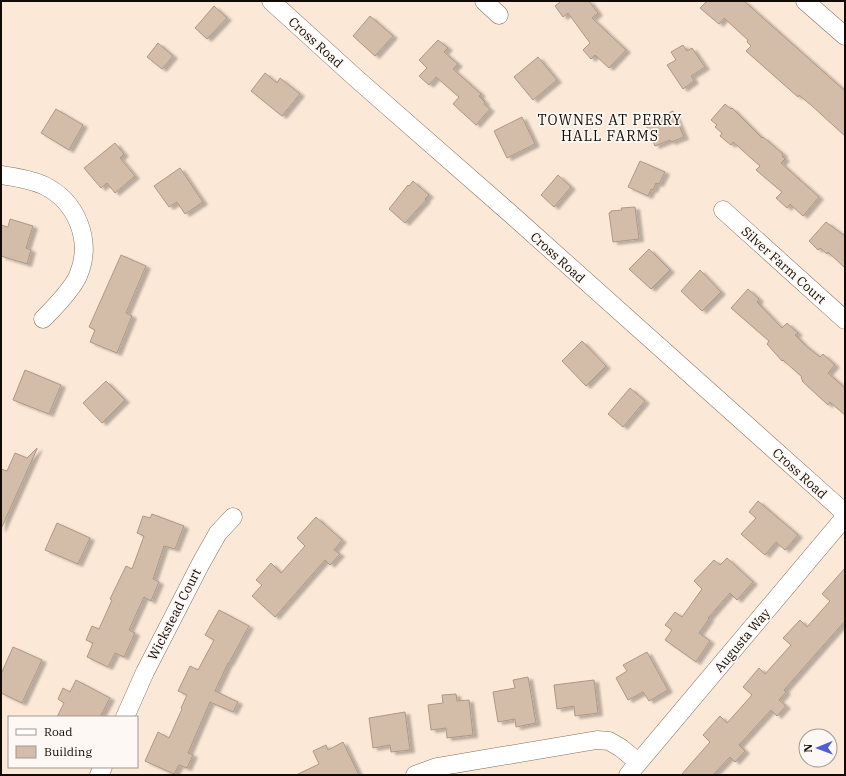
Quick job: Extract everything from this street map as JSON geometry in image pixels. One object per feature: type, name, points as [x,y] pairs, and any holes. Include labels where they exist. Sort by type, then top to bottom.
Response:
[{"type":"street","name":"Cross Road","points":[[271,1],[845,513]]},
{"type":"street","points":[[484,1],[499,15]]},
{"type":"street","points":[[805,1],[845,36]]},
{"type":"street","points":[[1,175],[24,178],[44,186],[67,203],[80,225],[84,243],[84,254],[77,277],[54,308],[43,319]]},
{"type":"street","name":"Silver Farm Court","points":[[723,210],[845,320]]},
{"type":"street","name":"Wickstead Court","points":[[125,716],[145,672],[201,563],[218,533],[233,517]]},
{"type":"street","name":"Augusta Way","points":[[415,775],[438,767],[490,767],[597,740],[610,741],[622,748],[634,768],[845,517]]},
{"type":"building","points":[[559,1],[589,1],[598,13],[592,18],[626,50],[609,68],[595,55],[591,59],[583,50],[590,43],[568,13],[563,17],[555,6],[560,2]]},
{"type":"building","points":[[707,1],[744,1],[845,91],[845,136],[811,105],[799,95],[798,97],[746,51],[751,46],[747,42],[748,40],[724,18],[719,24],[700,8]]},
{"type":"building","points":[[214,6],[227,18],[207,39],[195,28]]},
{"type":"building","points":[[370,16],[393,36],[375,56],[353,36]]},
{"type":"building","points":[[438,40],[448,48],[444,52],[458,64],[453,69],[481,94],[479,96],[485,102],[484,104],[490,109],[476,125],[453,104],[459,97],[436,77],[429,85],[419,76],[427,68],[419,60]]},
{"type":"building","points":[[158,43],[173,56],[162,69],[147,57]]},
{"type":"building","points":[[683,45],[687,51],[692,48],[705,67],[691,76],[694,81],[683,89],[667,65],[676,60],[671,52]]},
{"type":"building","points":[[538,57],[557,80],[533,100],[514,77]]},
{"type":"building","points":[[265,73],[277,83],[280,78],[300,94],[282,116],[251,91]]},
{"type":"building","points":[[725,104],[731,109],[732,108],[762,138],[763,137],[783,154],[782,156],[785,159],[781,163],[819,197],[803,216],[790,204],[787,208],[776,198],[782,192],[756,170],[760,166],[733,142],[731,145],[720,136],[722,133],[715,127],[717,125],[711,120]]},
{"type":"building","points":[[56,109],[83,125],[69,150],[41,133]]},
{"type":"building","points":[[673,111],[684,137],[671,142],[670,140],[655,146],[646,125],[653,120]]},
{"type":"building","points":[[522,117],[535,144],[507,158],[494,131]]},
{"type":"building","points":[[115,143],[124,154],[120,158],[135,176],[115,193],[107,183],[101,188],[84,168]]},
{"type":"building","points":[[640,161],[665,172],[659,184],[656,183],[648,196],[628,187]]},
{"type":"building","points":[[180,168],[203,202],[185,214],[177,202],[169,207],[154,186]]},
{"type":"building","points":[[558,175],[571,187],[554,207],[541,195]]},
{"type":"building","points":[[413,181],[429,195],[405,223],[389,209]]},
{"type":"building","points":[[635,207],[639,239],[613,242],[609,213],[611,211],[622,210],[621,208]]},
{"type":"building","points":[[10,219],[33,226],[26,248],[31,250],[27,264],[1,256],[1,225],[8,227]]},
{"type":"building","points":[[826,222],[845,236],[845,268],[828,252],[827,254],[820,248],[818,250],[809,241]]},
{"type":"building","points":[[649,249],[670,270],[651,289],[629,269]]},
{"type":"building","points":[[121,255],[146,266],[126,313],[132,316],[117,353],[90,342],[95,330],[89,327]]},
{"type":"building","points":[[700,270],[721,292],[702,311],[681,291]]},
{"type":"building","points":[[748,289],[759,299],[757,302],[782,328],[787,323],[798,333],[795,335],[806,346],[820,357],[823,354],[835,365],[828,373],[845,388],[845,415],[830,402],[828,405],[802,381],[802,377],[783,360],[782,361],[767,344],[769,341],[731,308]]},
{"type":"building","points":[[582,341],[606,366],[586,386],[562,361]]},
{"type":"building","points":[[25,370],[61,385],[49,414],[13,400]]},
{"type":"building","points":[[106,381],[125,400],[102,423],[83,403]]},
{"type":"building","points":[[630,388],[645,401],[623,427],[608,414]]},
{"type":"building","points":[[37,448],[1,529],[1,469],[7,471],[15,453],[27,458]]},
{"type":"building","points":[[758,501],[798,535],[785,550],[776,542],[765,555],[741,534],[756,518],[749,512]]},
{"type":"building","points":[[152,514],[184,526],[175,549],[164,546],[153,579],[159,582],[151,601],[144,597],[129,630],[135,633],[124,657],[115,653],[108,667],[87,657],[93,643],[86,640],[92,626],[99,629],[112,600],[110,599],[126,566],[132,569],[144,536],[137,533],[143,516],[150,518]]},
{"type":"building","points":[[316,517],[342,540],[334,550],[340,554],[330,565],[325,560],[275,617],[252,596],[262,585],[256,580],[271,563],[281,573],[305,546],[297,538]]},
{"type":"building","points":[[57,523],[90,538],[78,564],[45,550]]},
{"type":"building","points":[[727,558],[753,582],[737,600],[730,593],[708,618],[709,619],[699,633],[710,641],[696,662],[665,640],[672,630],[665,625],[675,612],[682,617],[702,589],[694,581],[714,560],[720,565]]},
{"type":"building","points":[[845,568],[845,621],[784,690],[786,692],[779,700],[786,706],[777,716],[771,710],[739,745],[745,751],[735,762],[730,757],[713,775],[681,775],[710,742],[703,735],[720,716],[727,723],[752,695],[743,687],[759,668],[765,674],[791,645],[783,638],[800,620],[807,627],[830,601],[822,594]]},
{"type":"building","points":[[219,610],[249,626],[228,663],[215,691],[238,702],[233,712],[210,702],[188,753],[193,755],[187,768],[179,765],[174,774],[145,761],[158,732],[169,738],[187,695],[178,691],[190,666],[198,670],[214,640],[205,635]]},
{"type":"building","points":[[13,647],[42,660],[22,703],[1,693],[1,674]]},
{"type":"building","points":[[647,652],[668,690],[649,701],[643,692],[628,700],[616,678],[627,671],[623,665]]},
{"type":"building","points":[[528,677],[536,723],[516,727],[515,719],[498,722],[493,692],[515,688],[513,680]]},
{"type":"building","points":[[76,680],[110,698],[101,716],[58,716],[64,703],[58,699],[63,688],[70,692]]},
{"type":"building","points":[[594,680],[598,713],[575,716],[574,706],[557,709],[554,685]]},
{"type":"building","points":[[456,694],[457,701],[469,700],[473,735],[447,738],[446,728],[431,730],[428,705],[443,703],[442,695]]},
{"type":"building","points":[[405,712],[410,750],[391,752],[390,745],[373,748],[369,718]]},
{"type":"building","points":[[343,742],[359,775],[296,775],[319,764],[313,751],[326,745],[328,750]]},
{"type":"district","name":"TOWNES AT PERRY HALL FARMS","points":[[610,128]]}]
